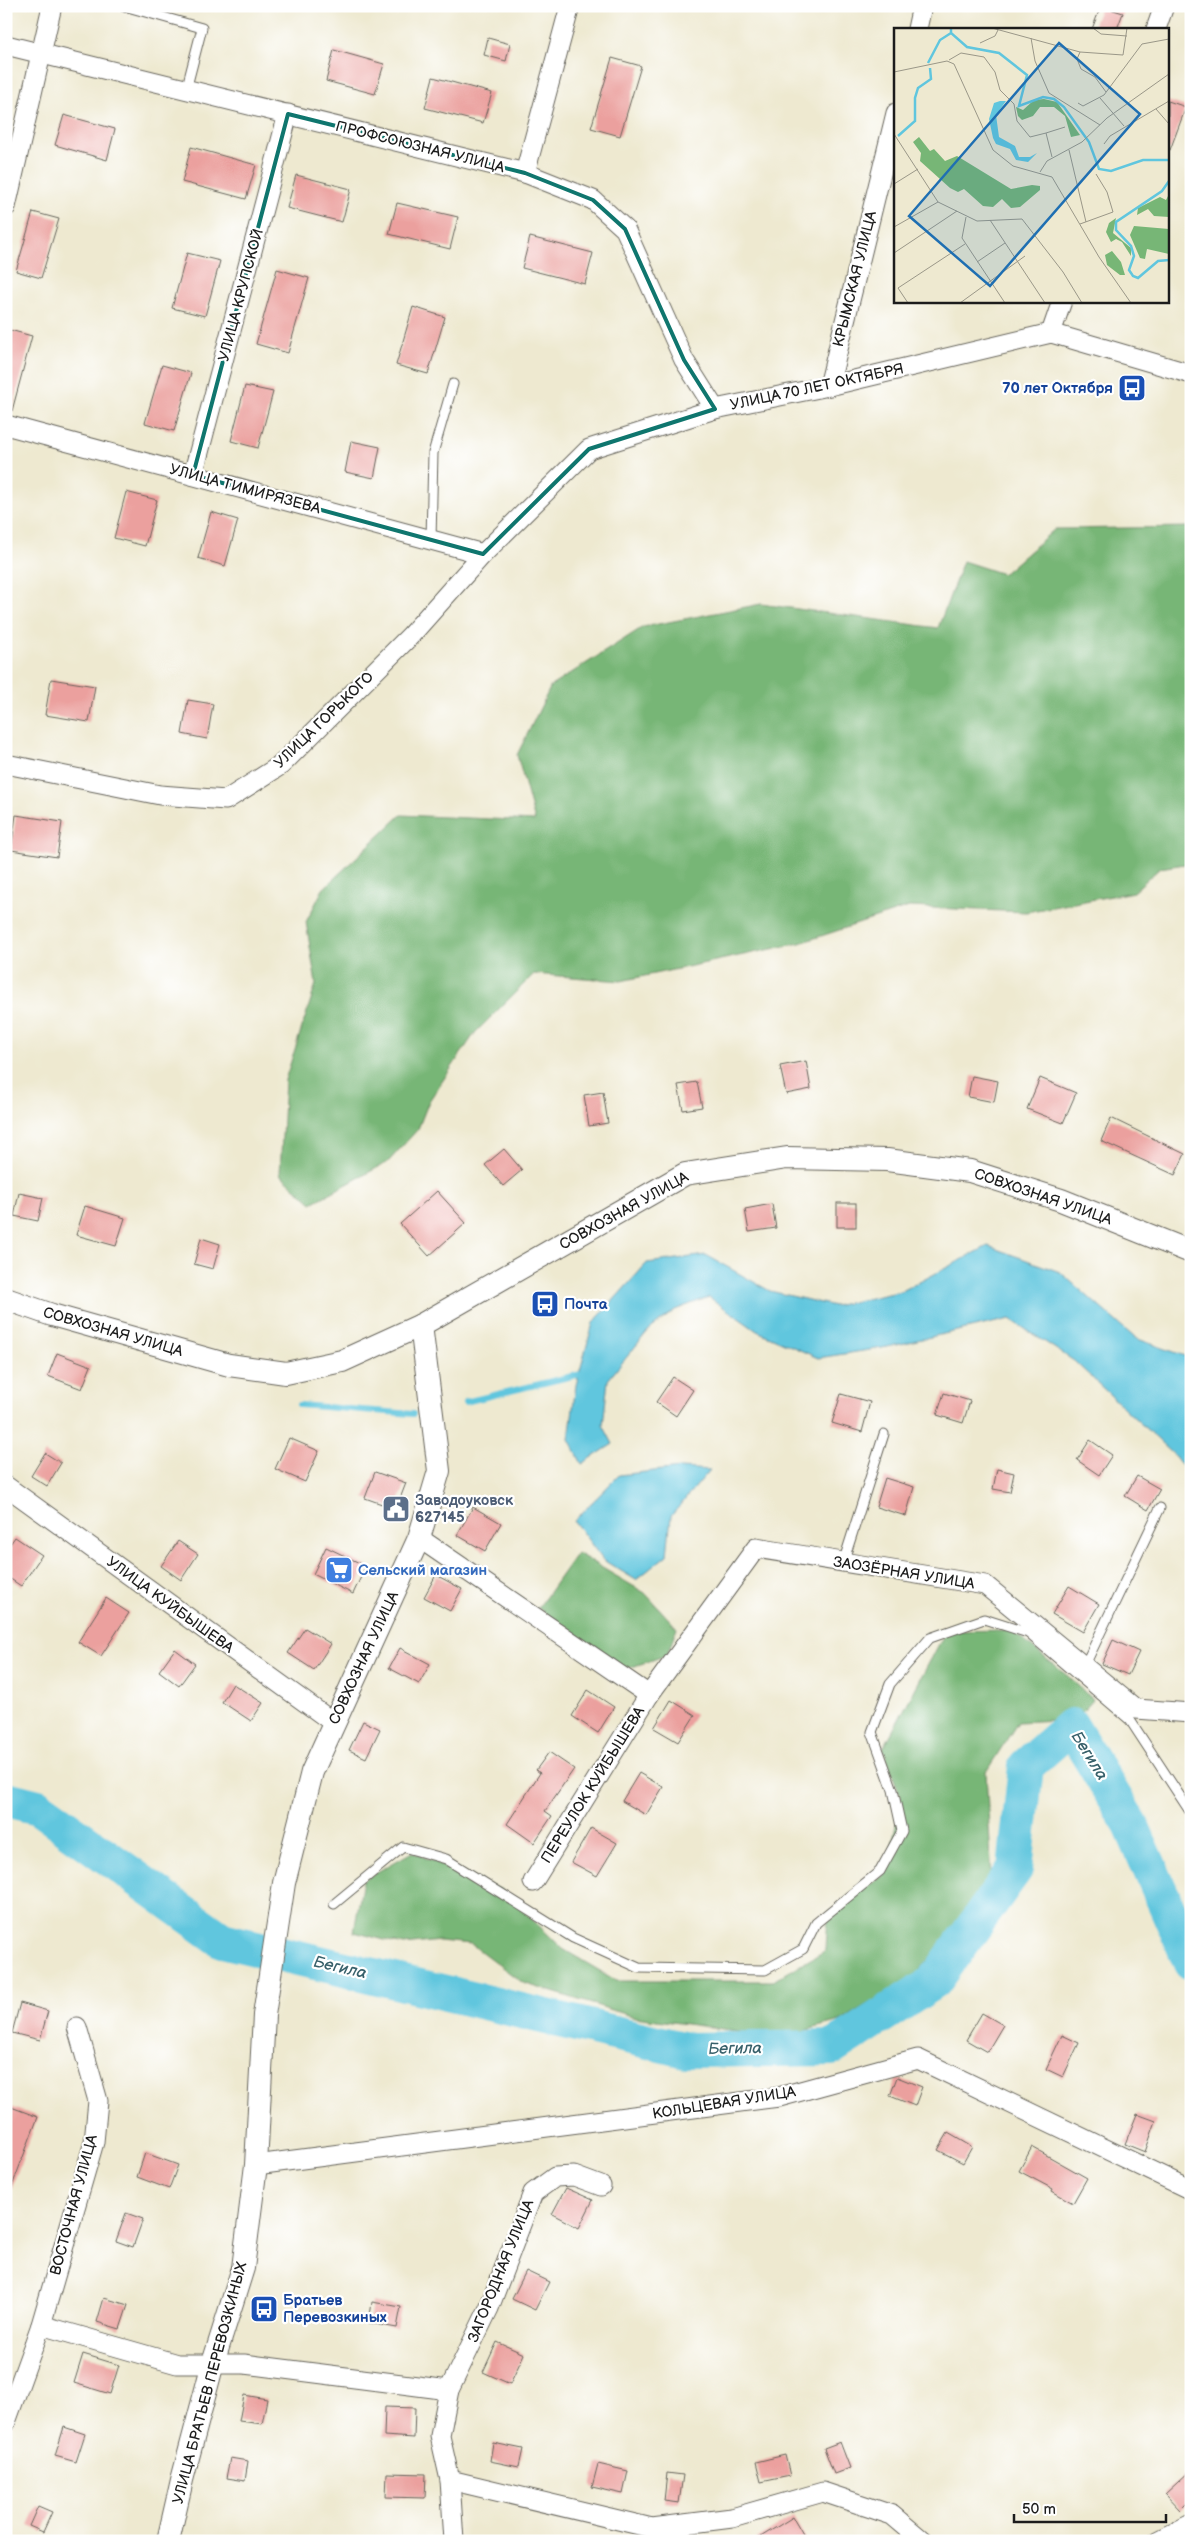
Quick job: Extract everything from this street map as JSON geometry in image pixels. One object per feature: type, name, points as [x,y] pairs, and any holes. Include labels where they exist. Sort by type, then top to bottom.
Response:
[{"type":"street","points":[[6,207],[52,6]]},
{"type":"street","points":[[525,173],[570,6]]},
{"type":"street","points":[[916,28],[922,6]]},
{"type":"street","points":[[1156,28],[1164,6]]},
{"type":"street","name":"ПРОФСОЮЗНАЯ УЛИЦА","points":[[6,45],[525,173],[593,200],[625,229],[684,360],[715,409]]},
{"type":"street","name":"УЛИЦА КРУПСКОЙ","points":[[193,475],[288,114]]},
{"type":"street","name":"КРЫМСКАЯ УЛИЦА","points":[[829,386],[894,122]]},
{"type":"street","points":[[1051,333],[1062,302]]},
{"type":"street","name":"УЛИЦА 70 ЛЕТ ОКТЯБРЯ","points":[[483,554],[589,449],[715,409],[829,386],[1051,333],[1191,374]]},
{"type":"street","name":"УЛИЦА ТИМИРЯЗЕВА","points":[[6,425],[483,554]]},
{"type":"street","name":"УЛИЦА ГОРЬКОГО","points":[[6,764],[160,795],[226,800],[281,765],[410,636],[483,554]]},
{"type":"street","name":"СОВХОЗНАЯ УЛИЦА","points":[[6,1299],[52,1315],[229,1366],[286,1373],[342,1362],[421,1325],[685,1174],[787,1158],[887,1160],[970,1171],[1061,1200],[1191,1252]]},
{"type":"street","name":"СОВХОЗНАЯ УЛИЦА","points":[[264,2015],[280,1902],[312,1772],[419,1538],[439,1471],[421,1325]]},
{"type":"street","name":"УЛИЦА КУЙБЫШЕВА","points":[[6,1486],[334,1723]]},
{"type":"street","name":"ПЕРЕУЛОК КУЙБЫШЕВА","points":[[419,1538],[649,1695],[533,1882]]},
{"type":"street","name":"ЗАОЗЁРНАЯ УЛИЦА","points":[[649,1695],[756,1548],[984,1585],[1136,1709],[1191,1713]]},
{"type":"street","name":"УЛИЦА БРАТЬЕВ ПЕРЕВОЗКИНЫХ","points":[[168,2541],[182,2480],[214,2363],[243,2268],[256,2165],[264,2015]]},
{"type":"street","name":"ВОСТОЧНАЯ УЛИЦА","points":[[6,2422],[41,2325],[94,2142],[98,2101],[77,2027]]},
{"type":"street","name":"КОЛЬЦЕВАЯ УЛИЦА","points":[[256,2165],[780,2097],[918,2058],[1191,2190]]},
{"type":"street","name":"ЗАГОРОДНАЯ УЛИЦА","points":[[454,2541],[450,2480],[440,2436],[449,2390],[488,2308],[533,2193],[555,2177],[574,2176],[601,2186]]},
{"type":"street","points":[[41,2325],[177,2364],[244,2364],[449,2390]]},
{"type":"street","points":[[450,2480],[652,2528],[732,2518],[823,2492],[892,2516],[923,2541]]},
{"type":"street","points":[[1158,2541],[1191,2524]]},
{"type":"lane","points":[[124,6],[202,28],[186,90]]},
{"type":"lane","points":[[431,540],[433,453],[453,384]]},
{"type":"lane","points":[[843,1563],[884,1434]]},
{"type":"lane","points":[[1084,1666],[1160,1508]]},
{"type":"lane","points":[[334,1904],[403,1847],[446,1859],[573,1938],[639,1968],[765,1970],[803,1948],[816,1923],[880,1871],[902,1831],[893,1790],[872,1732],[890,1684],[930,1638],[984,1619],[1028,1633],[1130,1720],[1191,1813]]},
{"type":"highlighted area","points":[[288,114],[525,173],[593,200],[625,229],[684,360],[715,409],[589,449],[483,554],[193,475]]},
{"type":"green space","points":[[1191,527],[1191,863],[1160,868],[1133,892],[1026,912],[909,907],[800,943],[621,981],[534,974],[475,1033],[429,1101],[418,1129],[388,1162],[312,1203],[280,1174],[285,1080],[316,984],[306,922],[323,889],[401,815],[535,821],[517,755],[551,686],[643,627],[761,604],[938,628],[963,561],[1003,574],[1055,529]]},
{"type":"green space","points":[[577,1553],[645,1593],[677,1628],[667,1655],[623,1670],[538,1608]]},
{"type":"green space","points":[[1011,1630],[1069,1677],[1093,1700],[1076,1719],[1018,1722],[986,1772],[992,1880],[917,1974],[840,2021],[781,2037],[635,2017],[523,1983],[471,1944],[439,1941],[404,1945],[354,1932],[363,1880],[412,1852],[502,1890],[563,1949],[617,1981],[773,1981],[826,1950],[828,1913],[887,1873],[901,1798],[883,1749],[946,1631]]},
{"type":"water","points":[[988,1246],[1060,1272],[1135,1338],[1191,1358],[1191,1477],[1173,1454],[1074,1361],[1010,1319],[882,1348],[818,1358],[757,1331],[709,1297],[675,1310],[648,1331],[608,1380],[603,1425],[613,1444],[582,1464],[569,1439],[576,1385],[593,1323],[647,1263],[706,1255],[770,1291],[834,1306],[902,1291]]},
{"type":"water","points":[[680,1468],[710,1470],[671,1516],[667,1555],[636,1580],[603,1560],[574,1521],[619,1475]]},
{"type":"building","points":[[1101,6],[1123,13],[1117,28],[1092,28]]},
{"type":"building","points":[[488,38],[510,44],[506,61],[484,55]]},
{"type":"building","points":[[334,50],[384,64],[375,94],[326,81]]},
{"type":"building","points":[[612,58],[641,66],[620,136],[591,128]]},
{"type":"building","points":[[433,77],[492,93],[483,123],[425,108]]},
{"type":"building","points":[[1170,102],[1186,107],[1170,150]]},
{"type":"building","points":[[64,115],[115,129],[107,160],[55,145]]},
{"type":"building","points":[[191,147],[256,165],[246,199],[182,182]]},
{"type":"building","points":[[296,175],[351,189],[342,222],[287,208]]},
{"type":"building","points":[[397,203],[458,217],[450,249],[389,234]]},
{"type":"building","points":[[33,212],[59,219],[41,278],[16,271]]},
{"type":"building","points":[[530,237],[593,253],[585,284],[522,268]]},
{"type":"building","points":[[187,253],[220,261],[205,316],[172,308]]},
{"type":"building","points":[[277,269],[309,278],[288,353],[256,344]]},
{"type":"building","points":[[413,307],[445,317],[428,374],[396,365]]},
{"type":"building","points":[[6,329],[32,336],[12,411],[6,411]]},
{"type":"building","points":[[162,365],[191,373],[174,431],[145,423]]},
{"type":"building","points":[[245,386],[273,392],[258,448],[231,441]]},
{"type":"building","points":[[351,441],[380,447],[374,478],[345,472]]},
{"type":"building","points":[[126,492],[157,500],[145,546],[114,538]]},
{"type":"building","points":[[211,512],[238,520],[225,566],[198,558]]},
{"type":"building","points":[[51,679],[95,686],[89,722],[45,715]]},
{"type":"building","points":[[188,700],[213,704],[207,739],[182,734]]},
{"type":"building","points":[[16,815],[62,822],[57,857],[11,850]]},
{"type":"building","points":[[806,1061],[811,1089],[786,1094],[780,1066]]},
{"type":"building","points":[[972,1076],[998,1081],[994,1102],[968,1097]]},
{"type":"building","points":[[1040,1078],[1076,1093],[1063,1123],[1027,1109]]},
{"type":"building","points":[[697,1082],[702,1107],[683,1110],[678,1085]]},
{"type":"building","points":[[603,1092],[608,1123],[589,1126],[584,1095]]},
{"type":"building","points":[[1111,1118],[1185,1154],[1175,1175],[1101,1141]]},
{"type":"building","points":[[504,1149],[522,1170],[503,1186],[485,1165]]},
{"type":"building","points":[[437,1191],[466,1223],[429,1256],[400,1224]]},
{"type":"building","points":[[19,1193],[43,1198],[38,1221],[14,1216]]},
{"type":"building","points":[[837,1203],[856,1203],[856,1227],[837,1227]]},
{"type":"building","points":[[772,1204],[776,1228],[749,1232],[745,1209]]},
{"type":"building","points":[[85,1206],[125,1218],[116,1246],[76,1235]]},
{"type":"building","points":[[201,1238],[220,1244],[213,1269],[194,1264]]},
{"type":"building","points":[[57,1353],[91,1366],[82,1389],[48,1376]]},
{"type":"building","points":[[673,1377],[693,1390],[676,1416],[656,1402]]},
{"type":"building","points":[[944,1393],[970,1401],[963,1423],[937,1415]]},
{"type":"building","points":[[841,1394],[870,1402],[862,1432],[832,1423]]},
{"type":"building","points":[[289,1438],[319,1451],[305,1482],[275,1469]]},
{"type":"building","points":[[1090,1440],[1112,1455],[1099,1475],[1077,1460]]},
{"type":"building","points":[[45,1453],[61,1463],[47,1486],[31,1476]]},
{"type":"building","points":[[997,1469],[1014,1473],[1010,1492],[993,1489]]},
{"type":"building","points":[[375,1472],[406,1483],[396,1509],[365,1498]]},
{"type":"building","points":[[1137,1476],[1160,1489],[1148,1510],[1125,1496]]},
{"type":"building","points":[[885,1478],[914,1487],[906,1516],[876,1507]]},
{"type":"building","points":[[473,1507],[501,1523],[485,1551],[457,1535]]},
{"type":"building","points":[[15,1537],[42,1555],[21,1586],[6,1576],[6,1550]]},
{"type":"building","points":[[178,1541],[198,1554],[181,1580],[161,1566]]},
{"type":"building","name":"Сельский магазин","points":[[326,1547],[366,1566],[353,1594],[313,1574]]},
{"type":"building","points":[[436,1575],[462,1589],[450,1611],[424,1597]]},
{"type":"building","points":[[1069,1586],[1099,1604],[1083,1632],[1052,1614]]},
{"type":"building","points":[[106,1598],[129,1613],[101,1656],[78,1642]]},
{"type":"building","points":[[305,1628],[331,1644],[314,1670],[288,1653]]},
{"type":"building","points":[[1113,1640],[1139,1652],[1128,1675],[1102,1664]]},
{"type":"building","points":[[400,1648],[430,1664],[419,1684],[389,1668]]},
{"type":"building","points":[[175,1649],[195,1664],[179,1686],[159,1671]]},
{"type":"building","points":[[233,1684],[263,1703],[251,1721],[222,1702]]},
{"type":"building","points":[[588,1690],[614,1707],[598,1733],[572,1716]]},
{"type":"building","points":[[671,1700],[695,1715],[678,1742],[654,1728]]},
{"type":"building","points":[[363,1721],[380,1729],[366,1758],[349,1750]]},
{"type":"building","points":[[549,1752],[574,1769],[545,1811],[552,1816],[534,1843],[507,1824],[540,1773],[536,1770]]},
{"type":"building","points":[[639,1773],[663,1787],[646,1815],[622,1801]]},
{"type":"building","points":[[591,1828],[617,1843],[597,1876],[571,1862]]},
{"type":"building","points":[[20,2003],[48,2011],[40,2040],[12,2033]]},
{"type":"building","points":[[982,2013],[1003,2025],[987,2052],[966,2040]]},
{"type":"building","points":[[1062,2035],[1079,2043],[1063,2077],[1046,2069]]},
{"type":"building","points":[[897,2077],[922,2087],[915,2106],[890,2096]]},
{"type":"building","points":[[11,2107],[38,2117],[8,2197],[6,2119]]},
{"type":"building","points":[[1137,2114],[1156,2121],[1145,2152],[1125,2144]]},
{"type":"building","points":[[948,2133],[972,2147],[963,2163],[938,2150]]},
{"type":"building","points":[[1032,2147],[1087,2178],[1073,2203],[1052,2191],[1053,2189],[1019,2171]]},
{"type":"building","points":[[145,2153],[178,2165],[169,2189],[137,2177]]},
{"type":"building","points":[[566,2188],[593,2200],[579,2228],[552,2214]]},
{"type":"building","points":[[126,2213],[143,2219],[133,2247],[116,2241]]},
{"type":"building","points":[[526,2271],[549,2282],[535,2310],[512,2299]]},
{"type":"building","points":[[104,2298],[128,2305],[120,2329],[97,2322]]},
{"type":"building","points":[[372,2302],[401,2307],[397,2328],[369,2323]]},
{"type":"building","points":[[497,2342],[524,2354],[510,2384],[483,2372]]},
{"type":"building","points":[[83,2354],[119,2365],[110,2394],[74,2383]]},
{"type":"building","points":[[244,2395],[267,2399],[262,2424],[239,2421]]},
{"type":"building","points":[[385,2407],[415,2408],[414,2438],[384,2436]]},
{"type":"building","points":[[64,2427],[85,2434],[76,2462],[55,2456]]},
{"type":"building","points":[[840,2442],[850,2468],[834,2474],[824,2448]]},
{"type":"building","points":[[493,2443],[523,2449],[519,2467],[490,2461]]},
{"type":"building","points":[[785,2455],[790,2476],[761,2482],[756,2462]]},
{"type":"building","points":[[230,2458],[248,2461],[245,2481],[226,2478]]},
{"type":"building","points":[[598,2464],[628,2471],[623,2494],[592,2487]]},
{"type":"building","points":[[1191,2470],[1191,2499],[1180,2510],[1165,2494]]},
{"type":"building","points":[[387,2473],[426,2474],[425,2498],[386,2497]]},
{"type":"building","points":[[667,2473],[683,2475],[679,2503],[664,2501]]},
{"type":"building","points":[[38,2506],[52,2512],[43,2532],[29,2526]]},
{"type":"building","points":[[793,2517],[807,2541],[754,2541]]},
{"type":"waterway","points":[[465,1402],[585,1373]]},
{"type":"waterway","points":[[299,1405],[413,1414]]},
{"type":"waterway","name":"Бегила","points":[[6,1799],[38,1807],[222,1940],[686,2050],[832,2048],[934,1982],[1015,1869],[1026,1766],[1071,1726],[1131,1825],[1191,1962]]},
{"type":"place","name":"70 лет Октября","points":[[1132,388]]},
{"type":"place","name":"Почта","points":[[545,1304]]},
{"type":"place","name":"Заводоуковск 627145","points":[[396,1509]]},
{"type":"place","name":"Сельский магазин","points":[[339,1570]]},
{"type":"place","name":"Братьев Перевозкиных","points":[[264,2309]]}]
